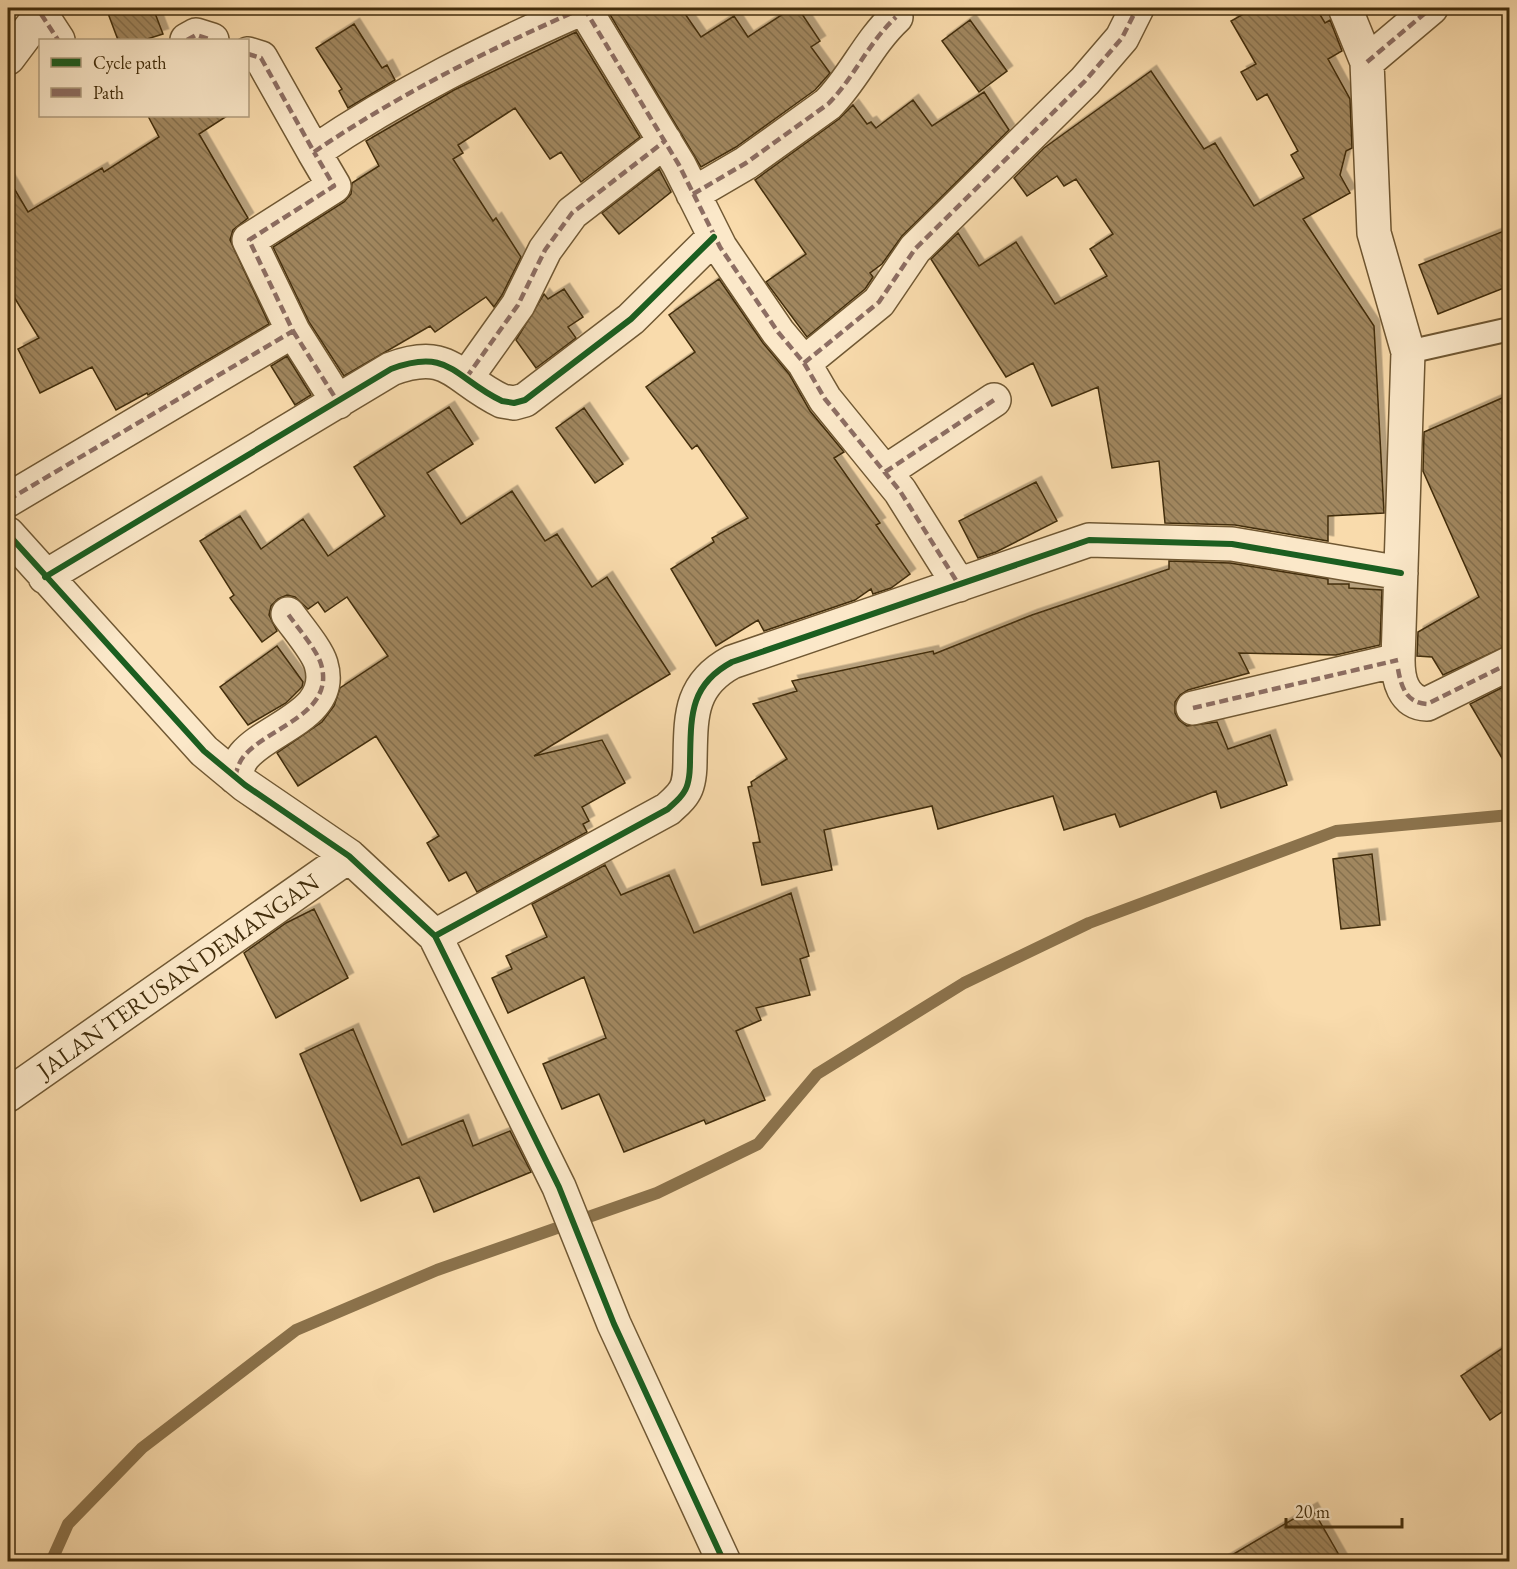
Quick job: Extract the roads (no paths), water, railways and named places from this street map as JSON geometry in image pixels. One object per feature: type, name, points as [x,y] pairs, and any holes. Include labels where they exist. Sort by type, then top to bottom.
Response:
[{"type":"street","points":[[314,152],[351,127],[476,56],[583,8],[665,141],[714,237],[778,332],[804,363],[825,399],[885,472],[959,585]]},
{"type":"street","points":[[804,363],[879,302],[915,249],[1085,81],[1122,38],[1137,8]]},
{"type":"street","points":[[1345,8],[1367,62],[1374,233],[1408,352],[1398,660],[1401,686],[1405,693],[1420,704],[1427,704],[1509,663]]},
{"type":"street","points":[[1367,62],[1431,8]]},
{"type":"street","points":[[693,194],[746,163],[828,104],[840,92],[868,47],[896,17]]},
{"type":"street","points":[[8,58],[46,21]]},
{"type":"street","points":[[189,39],[196,35],[209,39]]},
{"type":"street","points":[[249,54],[261,58],[334,186],[249,240],[292,331],[338,402]]},
{"type":"street","points":[[466,378],[518,305],[545,250],[572,213],[665,141]]},
{"type":"street","points":[[45,577],[391,369],[415,361],[438,361],[502,400],[514,403],[525,400],[631,319],[714,237]]},
{"type":"street","points":[[8,500],[292,331]]},
{"type":"street","points":[[885,472],[994,400]]},
{"type":"street","points":[[8,534],[204,751],[235,777],[350,856],[435,936],[559,1187],[614,1324],[724,1562]]},
{"type":"street","points":[[435,936],[668,809],[685,792],[690,770],[691,723],[699,690],[715,671],[732,662],[1089,540],[1232,544],[1401,573]]},
{"type":"street","points":[[235,777],[245,754],[290,724],[320,694],[324,680],[321,662],[288,614]]},
{"type":"street","points":[[1193,708],[1398,660]]},
{"type":"street","name":"JALAN TERUSAN DEMANGAN","points":[[8,1095],[350,856]]},
{"type":"lane","points":[[1408,352],[1509,329]]},
{"type":"waterway","points":[[51,1562],[68,1524],[142,1448],[296,1330],[437,1270],[657,1193],[758,1144],[817,1074],[964,983],[1089,923],[1336,831],[1510,815]]}]
